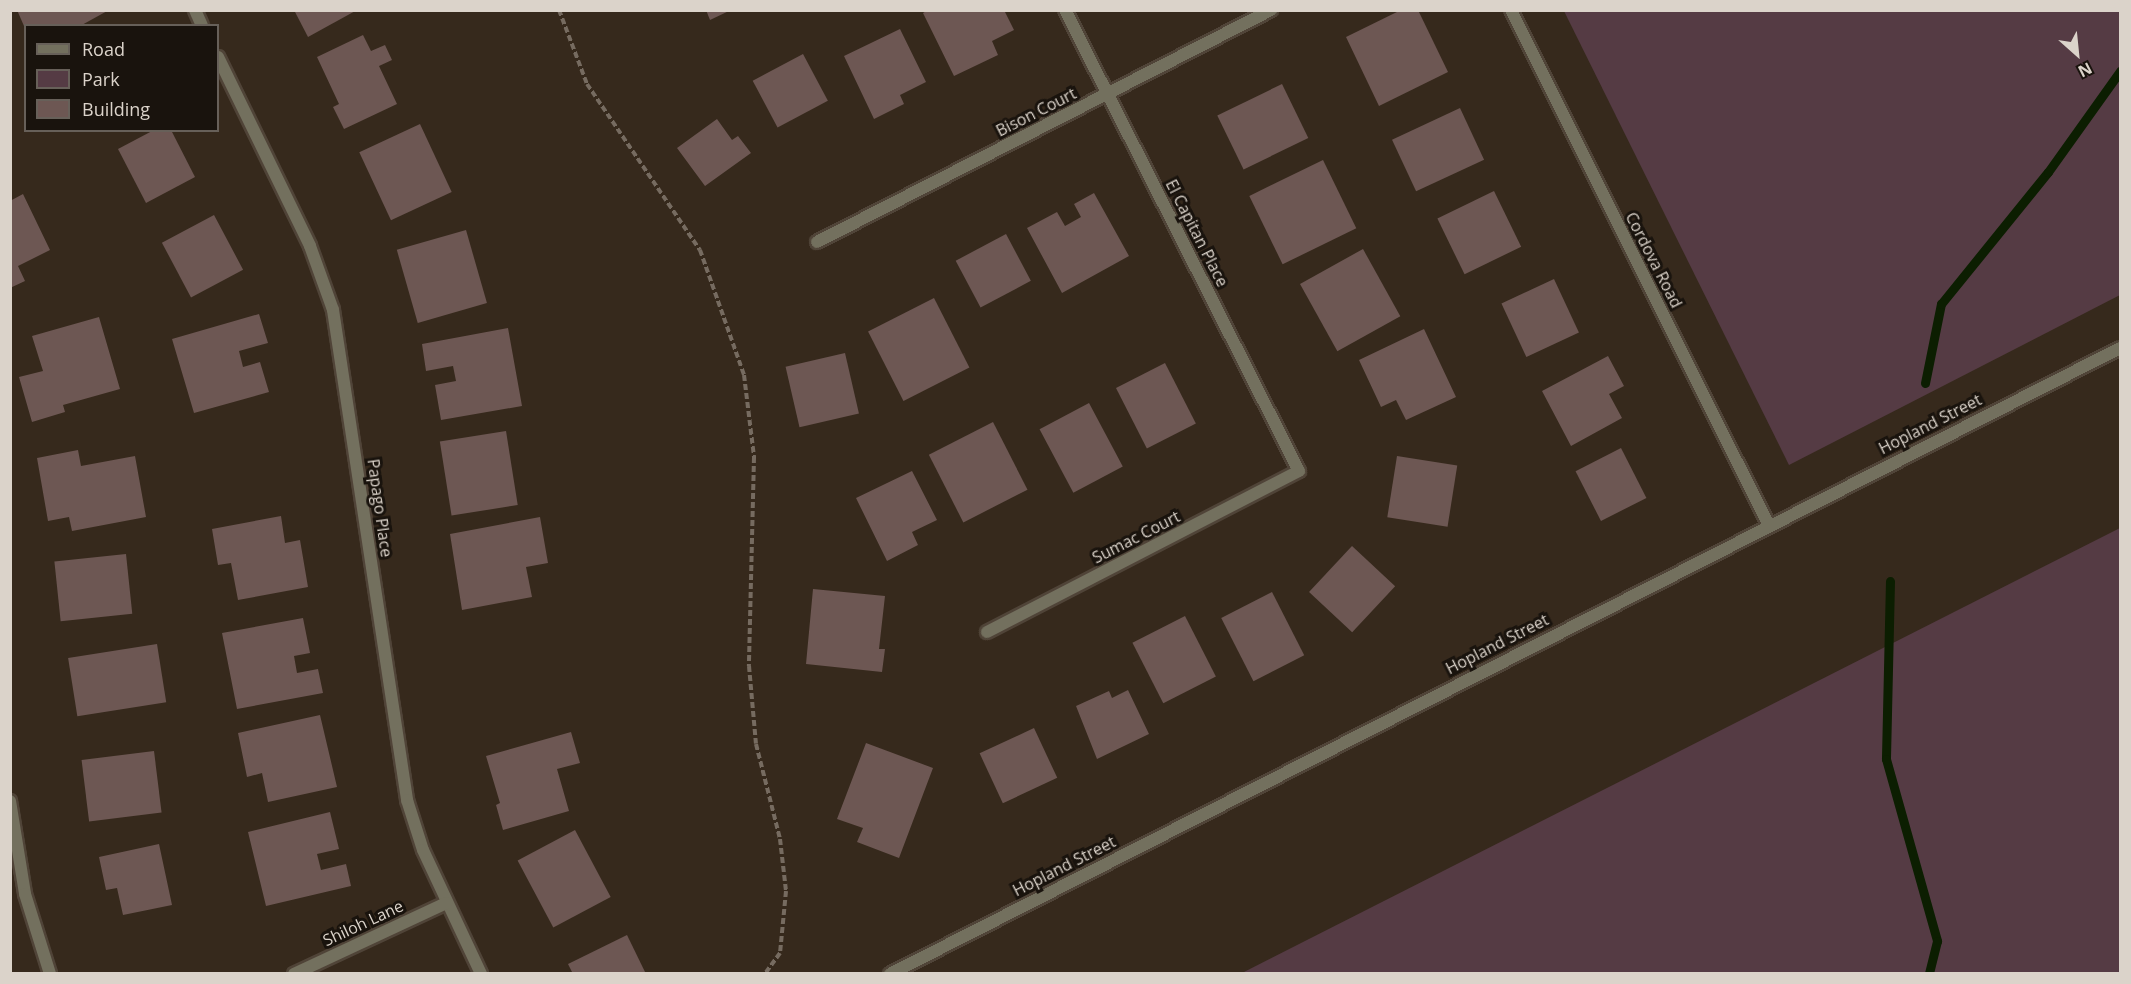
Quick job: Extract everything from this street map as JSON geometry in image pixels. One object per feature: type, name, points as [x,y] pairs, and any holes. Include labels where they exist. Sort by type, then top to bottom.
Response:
[{"type":"street","points":[[195,10],[201,24]]},
{"type":"street","name":"El Capitan Place","points":[[1065,10],[1299,471]]},
{"type":"street","name":"Bison Court","points":[[817,242],[1271,10]]},
{"type":"street","name":"Cordova Road","points":[[1511,10],[1767,524]]},
{"type":"street","name":"Papago Place","points":[[219,59],[310,246],[333,310],[407,800],[423,850],[481,974]]},
{"type":"street","name":"Hopland Street","points":[[890,974],[1767,524],[2121,348]]},
{"type":"street","name":"Sumac Court","points":[[987,632],[1299,471]]},
{"type":"street","points":[[10,801],[25,894],[50,974]]},
{"type":"street","name":"Shiloh Lane","points":[[294,974],[446,903]]},
{"type":"path","points":[[559,10],[587,84],[700,250],[744,375],[754,457],[750,677],[756,744],[780,839],[786,891],[780,953],[765,974]]},
{"type":"green space","points":[[1564,11],[2120,11],[2120,295],[1789,465]]},
{"type":"green space","points":[[2120,528],[2120,973],[1242,973]]},
{"type":"building","points":[[17,10],[109,10],[84,24],[24,24],[24,26]]},
{"type":"building","points":[[294,10],[357,10],[308,37]]},
{"type":"building","points":[[706,10],[731,10],[710,20]]},
{"type":"building","points":[[928,10],[1004,10],[1014,30],[992,41],[998,55],[954,76],[923,13]]},
{"type":"building","points":[[1401,10],[1418,10],[1448,72],[1379,106],[1346,37]]},
{"type":"building","points":[[900,29],[926,82],[900,95],[904,104],[874,119],[844,56]]},
{"type":"building","points":[[363,35],[371,51],[385,45],[392,60],[379,66],[397,104],[344,129],[333,107],[339,104],[317,57]]},
{"type":"building","points":[[803,54],[828,101],[778,128],[753,81]]},
{"type":"building","points":[[1282,84],[1308,138],[1244,169],[1217,116]]},
{"type":"building","points":[[1460,108],[1484,160],[1416,191],[1392,140]]},
{"type":"building","points":[[717,119],[732,140],[738,136],[751,153],[705,186],[677,148]]},
{"type":"building","points":[[420,124],[452,192],[391,220],[359,152]]},
{"type":"building","points":[[150,132],[172,132],[195,177],[146,203],[118,149]]},
{"type":"building","points":[[1323,160],[1356,228],[1283,264],[1249,196]]},
{"type":"building","points":[[1494,191],[1521,247],[1465,274],[1437,219]]},
{"type":"building","points":[[1094,193],[1129,256],[1062,293],[1027,228],[1057,212],[1065,226],[1081,217],[1074,204]]},
{"type":"building","points":[[23,194],[50,250],[18,266],[25,281],[10,288],[10,201]]},
{"type":"building","points":[[214,215],[243,270],[191,297],[162,243]]},
{"type":"building","points":[[466,230],[487,303],[418,323],[397,250]]},
{"type":"building","points":[[1006,234],[1031,281],[981,308],[956,261]]},
{"type":"building","points":[[1363,249],[1400,316],[1337,351],[1300,284]]},
{"type":"building","points":[[1554,279],[1579,332],[1526,357],[1501,304]]},
{"type":"building","points":[[934,298],[969,367],[903,401],[868,332]]},
{"type":"building","points":[[259,314],[268,343],[239,351],[243,367],[260,362],[269,392],[194,413],[172,339]]},
{"type":"building","points":[[99,317],[120,389],[63,405],[65,412],[32,422],[19,377],[43,371],[32,336]]},
{"type":"building","points":[[508,328],[522,406],[441,420],[435,385],[456,381],[453,366],[426,371],[422,344]]},
{"type":"building","points":[[1424,329],[1456,397],[1406,420],[1396,400],[1381,407],[1359,360]]},
{"type":"building","points":[[845,353],[859,413],[800,427],[786,367]]},
{"type":"building","points":[[1608,356],[1624,386],[1609,394],[1622,418],[1571,446],[1542,391]]},
{"type":"building","points":[[1165,363],[1196,424],[1147,449],[1116,388]]},
{"type":"building","points":[[1089,403],[1123,467],[1073,493],[1040,429]]},
{"type":"building","points":[[993,422],[1028,490],[963,522],[929,455]]},
{"type":"building","points":[[506,431],[518,505],[452,516],[440,441]]},
{"type":"building","points":[[1621,448],[1646,498],[1601,521],[1576,471]]},
{"type":"building","points":[[78,450],[81,466],[135,456],[146,517],[72,531],[69,517],[48,521],[37,458]]},
{"type":"building","points":[[1397,456],[1457,466],[1448,527],[1387,517]]},
{"type":"building","points":[[912,471],[937,520],[912,532],[918,545],[887,561],[856,498]]},
{"type":"building","points":[[281,516],[285,543],[300,540],[308,587],[238,600],[231,563],[218,565],[212,529]]},
{"type":"building","points":[[540,517],[548,563],[526,567],[532,597],[462,610],[450,534]]},
{"type":"building","points":[[1352,546],[1395,586],[1352,632],[1309,592]]},
{"type":"building","points":[[126,554],[132,614],[61,621],[54,562]]},
{"type":"building","points":[[813,589],[885,596],[879,649],[885,649],[882,672],[806,664]]},
{"type":"building","points":[[1272,592],[1304,655],[1253,681],[1221,618]]},
{"type":"building","points":[[1185,616],[1216,677],[1163,703],[1132,643]]},
{"type":"building","points":[[303,618],[310,653],[294,656],[297,673],[318,669],[323,693],[237,709],[222,633]]},
{"type":"building","points":[[157,644],[166,702],[77,716],[68,658]]},
{"type":"building","points":[[1128,690],[1149,734],[1097,759],[1076,706],[1109,691],[1112,698]]},
{"type":"building","points":[[320,715],[337,787],[268,802],[262,773],[247,777],[238,733]]},
{"type":"building","points":[[1034,728],[1057,778],[1003,803],[980,753]]},
{"type":"building","points":[[571,732],[580,763],[557,769],[569,811],[503,830],[496,805],[500,803],[486,756]]},
{"type":"building","points":[[866,743],[933,768],[899,858],[857,842],[863,828],[837,819]]},
{"type":"building","points":[[154,751],[162,813],[89,821],[82,760]]},
{"type":"building","points":[[330,812],[339,849],[317,854],[321,870],[346,864],[351,886],[266,906],[248,832]]},
{"type":"building","points":[[575,830],[611,897],[553,928],[518,861]]},
{"type":"building","points":[[159,844],[172,905],[123,915],[117,888],[106,890],[99,857]]},
{"type":"building","points":[[627,935],[646,974],[573,974],[568,964]]},
{"type":"waterway","points":[[1925,383],[1941,304],[2048,172],[2120,71]]},
{"type":"waterway","points":[[1890,581],[1886,759],[1937,941],[1929,974]]}]
